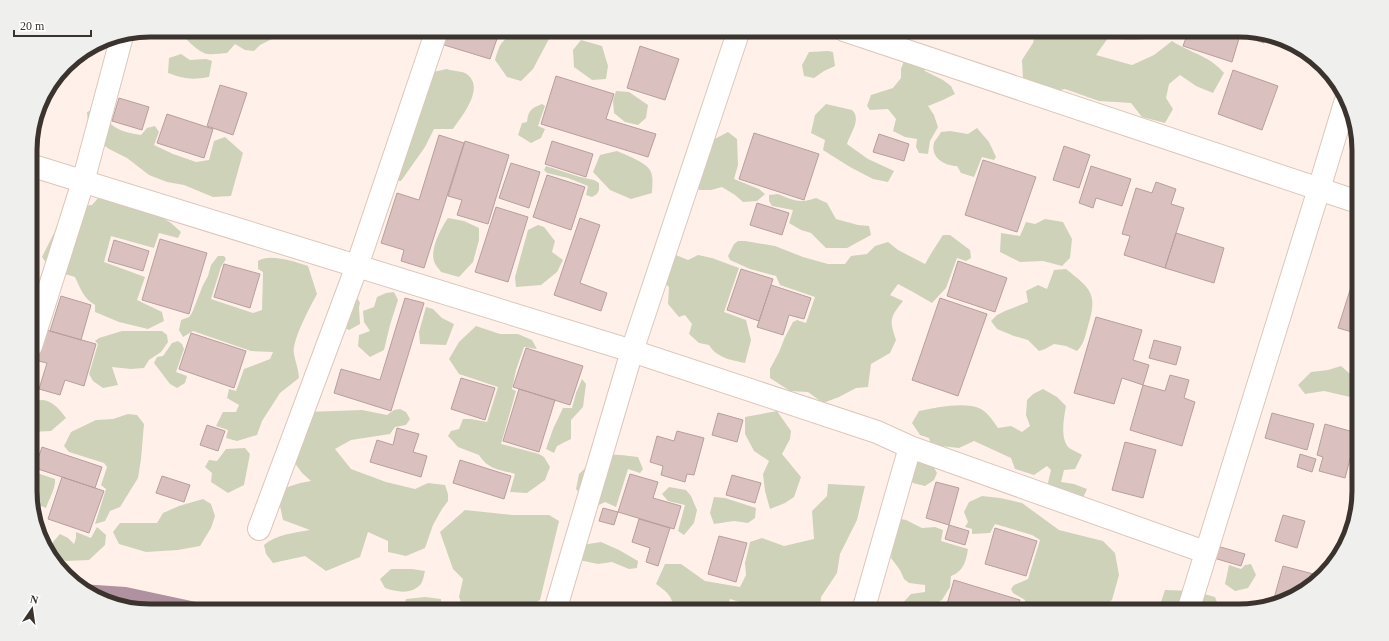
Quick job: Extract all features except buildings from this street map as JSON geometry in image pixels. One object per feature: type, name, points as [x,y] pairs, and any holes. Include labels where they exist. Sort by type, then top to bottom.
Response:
[{"type":"street","points":[[259,529],[357,266],[435,37]]},
{"type":"street","points":[[557,604],[632,351],[737,37]]},
{"type":"street","points":[[865,37],[1352,200]]},
{"type":"street","points":[[37,327],[83,182],[121,41]]},
{"type":"street","points":[[1190,604],[1343,108]]},
{"type":"street","points":[[37,167],[632,351],[878,432],[910,447],[1205,552]]},
{"type":"street","points":[[865,604],[910,447]]},
{"type":"green space","points":[[184,37],[271,37],[272,39],[260,45],[254,51],[245,50],[235,44],[227,53],[216,54],[204,53],[194,47]]},
{"type":"green space","points":[[510,37],[550,37],[533,69],[521,81],[507,77],[495,60],[501,44]]},
{"type":"green space","points":[[1034,37],[1154,37],[1140,40],[1108,38],[1096,55],[1132,65],[1154,55],[1172,41],[1206,58],[1224,73],[1213,93],[1196,86],[1180,75],[1169,84],[1166,98],[1173,109],[1165,123],[1142,117],[1131,103],[1099,101],[1065,89],[1053,92],[1023,79],[1022,60],[1033,43]]},
{"type":"green space","points":[[581,40],[602,46],[608,66],[606,79],[592,80],[574,67],[573,50]]},
{"type":"green space","points":[[809,52],[833,52],[835,66],[814,78],[804,76],[802,65]]},
{"type":"green space","points":[[181,54],[190,60],[206,59],[212,61],[209,77],[188,78],[179,77],[168,73],[169,58]]},
{"type":"green space","points":[[904,61],[920,61],[925,71],[951,86],[955,94],[928,106],[934,115],[938,127],[930,141],[928,154],[919,153],[916,147],[917,139],[905,137],[893,131],[896,119],[888,109],[870,110],[867,106],[871,95],[893,88],[901,78],[901,69]]},
{"type":"green space","points":[[447,69],[465,73],[474,85],[471,101],[467,109],[453,129],[434,129],[425,147],[401,181],[383,181],[428,73]]},
{"type":"green space","points":[[616,91],[629,92],[648,105],[646,118],[638,125],[625,122],[614,113],[613,101]]},
{"type":"green space","points":[[542,104],[545,106],[538,126],[545,129],[541,138],[531,143],[518,135],[522,123],[527,122],[528,115],[531,110]]},
{"type":"green space","points":[[826,104],[852,110],[855,114],[856,122],[847,144],[868,159],[894,171],[888,182],[873,179],[823,150],[825,140],[811,133],[815,115]]},
{"type":"green space","points":[[97,108],[111,124],[126,132],[141,135],[147,128],[155,126],[159,132],[154,145],[173,154],[196,162],[209,160],[214,141],[225,137],[243,153],[231,196],[213,197],[184,185],[167,182],[149,175],[127,158],[109,149],[89,134],[87,112]]},
{"type":"green space","points":[[977,128],[989,142],[996,157],[994,160],[982,157],[974,177],[961,173],[957,166],[943,163],[936,157],[933,148],[934,143],[941,132],[950,131],[968,134]]},
{"type":"green space","points":[[728,132],[737,139],[738,165],[734,179],[759,189],[765,194],[757,201],[743,202],[722,187],[711,190],[699,190],[696,182],[701,146]]},
{"type":"green space","points":[[617,151],[648,167],[652,179],[652,193],[631,199],[610,190],[593,172],[600,155]]},
{"type":"green space","points":[[546,166],[594,180],[599,183],[599,190],[597,194],[592,197],[586,195],[588,186],[568,178],[547,173],[544,170]]},
{"type":"green space","points":[[778,194],[801,201],[816,198],[827,203],[836,219],[858,225],[869,226],[871,235],[847,248],[826,248],[811,233],[801,230],[789,223],[793,210],[772,206],[769,201],[769,195]]},
{"type":"green space","points":[[100,196],[160,216],[181,232],[178,238],[159,233],[154,248],[111,236],[104,262],[145,277],[137,300],[162,312],[164,321],[148,329],[119,322],[95,312],[95,305],[85,296],[75,277],[51,270],[42,257],[57,227],[70,207],[92,205]]},
{"type":"green space","points":[[448,218],[464,221],[479,228],[479,240],[473,262],[459,277],[441,272],[434,261],[433,256],[439,233]]},
{"type":"green space","points":[[1045,219],[1063,222],[1072,239],[1070,258],[1062,266],[1043,261],[1020,262],[1000,252],[1001,233],[1020,236],[1026,222],[1035,224]]},
{"type":"green space","points":[[538,225],[544,227],[555,241],[552,252],[563,260],[557,272],[541,285],[516,287],[515,277],[528,230]]},
{"type":"green space","points":[[943,235],[950,235],[970,250],[971,258],[966,261],[957,258],[946,288],[932,303],[898,284],[890,295],[903,301],[895,311],[892,319],[892,328],[896,340],[890,353],[871,364],[868,387],[856,388],[823,403],[808,392],[790,391],[770,378],[770,369],[793,322],[797,320],[806,323],[815,297],[780,285],[776,276],[750,269],[730,260],[728,256],[734,244],[738,241],[745,241],[775,246],[803,257],[828,264],[845,264],[851,256],[867,254],[875,246],[888,242],[898,250],[925,264]]},
{"type":"green space","points":[[671,253],[688,260],[698,255],[712,258],[739,268],[724,312],[746,320],[751,340],[745,363],[720,356],[709,345],[699,343],[689,334],[692,324],[685,315],[679,317],[668,304],[669,287],[654,273]]},
{"type":"green space","points":[[218,256],[224,256],[226,259],[221,267],[211,299],[253,313],[262,310],[263,272],[258,269],[258,261],[269,258],[283,259],[308,266],[317,294],[300,327],[294,347],[299,378],[280,393],[262,421],[257,435],[237,441],[226,438],[228,430],[216,426],[223,412],[236,412],[239,405],[227,398],[229,389],[236,391],[244,369],[270,359],[273,352],[251,351],[193,331],[183,337],[179,330],[181,320],[189,317],[192,313],[208,276],[211,265]]},
{"type":"green space","points":[[1066,269],[1087,287],[1092,299],[1091,315],[1085,336],[1077,351],[1066,346],[1054,344],[1039,351],[1028,340],[997,329],[991,321],[997,315],[1028,302],[1026,291],[1038,285],[1047,289],[1054,270]]},
{"type":"green space","points":[[394,292],[398,300],[384,350],[370,357],[358,346],[359,335],[370,331],[364,322],[363,311],[374,307],[377,297],[386,293]]},
{"type":"green space","points":[[356,296],[360,303],[360,324],[349,330],[336,324]]},
{"type":"green space","points":[[426,307],[433,309],[442,318],[454,324],[446,345],[420,344],[419,332]]},
{"type":"green space","points":[[476,326],[500,334],[518,334],[532,340],[537,349],[524,347],[516,370],[512,389],[516,391],[501,444],[539,454],[544,457],[550,467],[545,480],[527,493],[510,492],[515,474],[499,470],[486,464],[479,455],[458,447],[448,436],[451,431],[459,429],[463,419],[487,422],[498,387],[459,374],[449,359],[459,342]]},
{"type":"green space","points":[[122,331],[162,331],[167,335],[168,342],[161,352],[149,360],[144,368],[131,369],[112,367],[118,385],[103,388],[93,381],[89,374],[98,344],[95,341],[99,338]]},
{"type":"green space","points":[[178,341],[182,344],[184,349],[176,372],[187,376],[185,383],[177,388],[170,384],[154,363],[157,357],[163,356],[172,343]]},
{"type":"green space","points":[[1341,366],[1352,376],[1352,397],[1324,391],[1305,394],[1298,385],[1311,372],[1328,370]]},
{"type":"green space","points":[[582,379],[586,384],[583,407],[571,420],[571,439],[557,446],[554,453],[546,449],[553,429],[563,408],[572,408]]},
{"type":"green space","points":[[1043,389],[1057,397],[1066,406],[1063,427],[1064,438],[1069,448],[1082,455],[1075,469],[1064,470],[1061,482],[1074,484],[1087,489],[1082,500],[1047,487],[1051,470],[1047,466],[1034,475],[1015,469],[1011,458],[974,441],[959,448],[931,445],[929,438],[920,435],[912,423],[919,411],[959,405],[981,409],[991,418],[998,428],[1011,426],[1022,432],[1030,426],[1026,415],[1027,400],[1033,394]]},
{"type":"green space","points":[[43,400],[50,402],[59,409],[66,418],[51,431],[37,432],[37,401]]},
{"type":"green space","points":[[400,409],[406,412],[410,419],[406,425],[395,427],[390,434],[351,440],[335,449],[351,469],[386,482],[415,489],[428,483],[445,485],[448,494],[448,501],[433,525],[425,548],[406,556],[388,552],[388,541],[368,532],[360,557],[326,571],[305,556],[273,563],[266,554],[264,545],[280,536],[310,530],[283,520],[280,506],[285,488],[311,481],[302,473],[289,455],[307,412],[362,410],[387,415],[394,410]]},
{"type":"green space","points":[[777,411],[791,431],[790,439],[782,454],[801,477],[794,497],[785,503],[770,509],[765,491],[763,474],[769,461],[754,451],[745,434],[745,417]]},
{"type":"green space","points":[[128,414],[137,415],[144,424],[138,478],[120,507],[110,511],[105,521],[95,524],[106,489],[101,485],[107,467],[104,463],[69,452],[64,446],[71,432],[96,420],[113,419]]},
{"type":"green space","points":[[245,448],[250,454],[244,485],[228,493],[211,482],[212,473],[205,467],[209,460],[217,461],[226,449]]},
{"type":"green space","points":[[603,454],[638,457],[643,469],[640,473],[628,469],[616,507],[605,502],[595,507],[589,504],[576,489],[579,474],[596,458]]},
{"type":"green space","points":[[908,459],[932,464],[937,473],[934,480],[925,486],[913,483],[905,473]]},
{"type":"green space","points":[[37,473],[55,479],[53,490],[46,508],[38,505]]},
{"type":"green space","points":[[828,484],[865,486],[857,520],[840,554],[837,573],[821,597],[820,604],[745,604],[730,599],[728,604],[673,604],[669,595],[656,584],[665,564],[681,564],[705,581],[740,587],[746,575],[745,563],[750,542],[762,538],[784,546],[814,539],[812,511],[827,496]]},
{"type":"green space","points":[[669,487],[686,490],[691,496],[697,510],[694,523],[684,535],[678,531],[685,505],[668,501],[662,494]]},
{"type":"green space","points":[[982,496],[1022,503],[1059,530],[1103,541],[1115,553],[1119,575],[1112,600],[1106,604],[1024,604],[1025,600],[1013,593],[1011,589],[1014,585],[1028,579],[1040,540],[1032,535],[995,524],[990,533],[972,534],[972,529],[965,527],[968,522],[964,512],[969,502]]},
{"type":"green space","points":[[714,497],[725,498],[756,508],[755,518],[748,523],[734,521],[714,524],[710,513]]},
{"type":"green space","points":[[203,499],[211,504],[215,516],[211,528],[200,546],[178,550],[146,552],[119,544],[113,532],[120,523],[157,523],[163,513],[179,506]]},
{"type":"green space","points":[[465,510],[512,515],[549,515],[559,521],[540,600],[533,604],[462,604],[459,597],[463,579],[453,569],[440,532]]},
{"type":"green space","points":[[896,518],[906,520],[922,528],[935,527],[943,530],[941,541],[968,549],[964,565],[959,571],[951,576],[950,587],[942,600],[934,604],[902,604],[911,594],[925,592],[925,585],[909,583],[904,579],[900,570],[891,558],[892,552],[885,543]]},
{"type":"green space","points":[[97,527],[106,535],[105,545],[89,560],[66,561],[59,559],[53,548],[53,542],[60,534],[68,538],[74,544],[76,532],[91,538]]},
{"type":"green space","points":[[601,542],[638,561],[637,568],[629,569],[612,562],[598,564],[574,559],[582,545]]},
{"type":"green space","points":[[1251,564],[1256,575],[1248,588],[1235,591],[1225,584],[1229,565],[1241,569],[1245,565]]},
{"type":"green space","points":[[391,569],[412,569],[425,571],[421,584],[413,590],[404,592],[385,588],[380,579]]},
{"type":"green space","points":[[1165,590],[1193,591],[1215,597],[1218,604],[1160,604]]},
{"type":"green space","points":[[425,597],[441,599],[441,604],[405,604],[406,599]]},
{"type":"shaded area","points":[[86,584],[126,587],[205,604],[143,604],[128,602],[107,595]]}]
